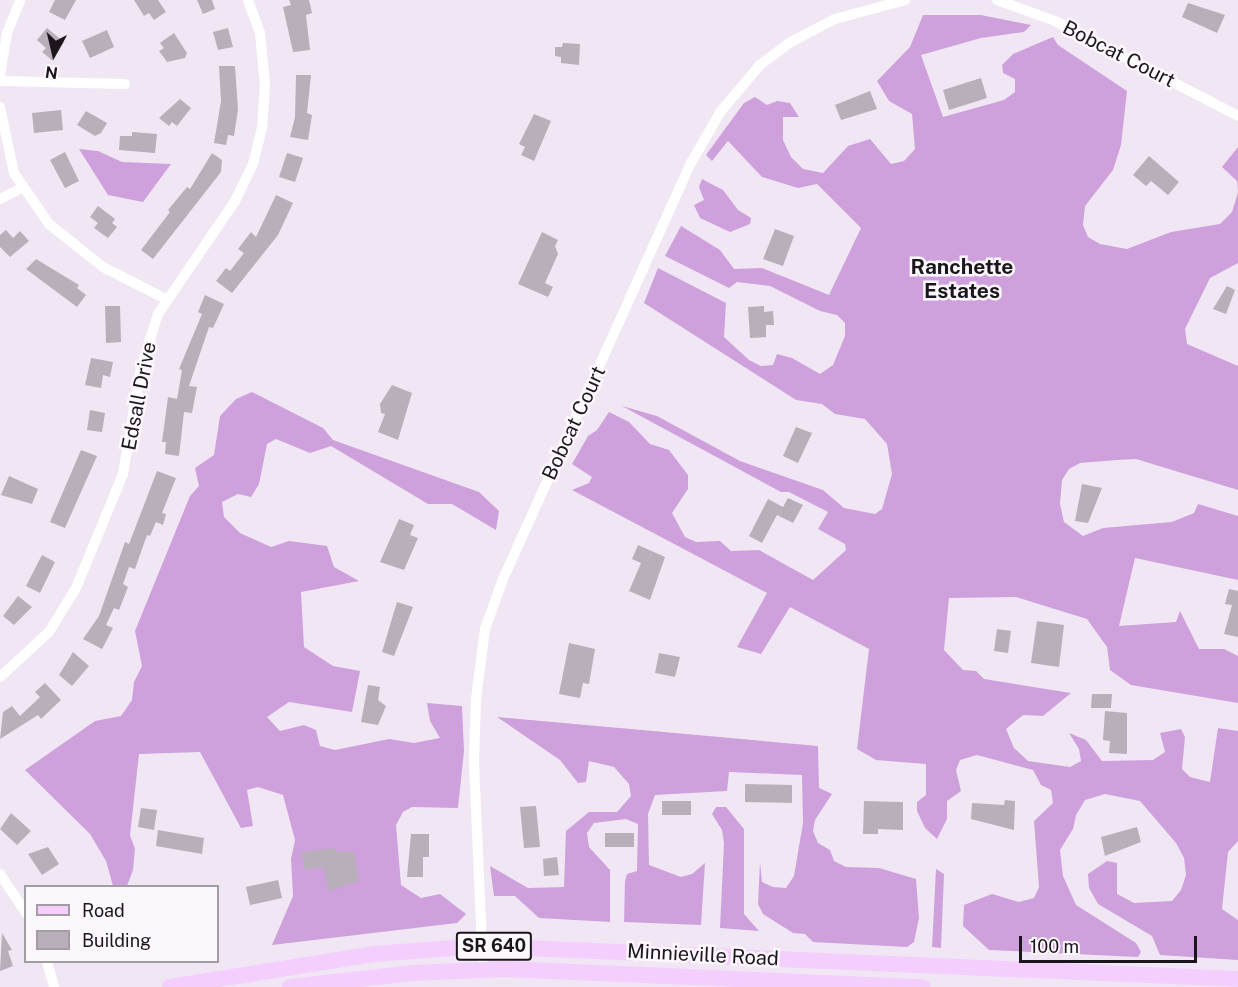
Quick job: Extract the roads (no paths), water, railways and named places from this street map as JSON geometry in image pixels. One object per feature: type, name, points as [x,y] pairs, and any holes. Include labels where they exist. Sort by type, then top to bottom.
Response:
[{"type":"main road","name":"Minnieville Road","points":[[170,987],[373,954],[482,946],[1238,979]]},
{"type":"main road","name":"Minnieville Road","points":[[290,987],[412,973],[483,969],[746,983],[923,987]]},
{"type":"street","points":[[0,75],[7,33],[20,0]]},
{"type":"street","name":"Edsall Drive","points":[[0,677],[36,647],[76,588],[123,474],[144,358],[165,299],[235,201],[256,153],[264,115],[265,76],[260,33],[248,0]]},
{"type":"street","name":"Bobcat Court","points":[[483,969],[474,759],[477,682],[485,629],[507,568],[691,163],[720,111],[760,65],[789,43],[835,19],[905,0]]},
{"type":"street","name":"Bobcat Court","points":[[997,0],[1055,21],[1238,116]]},
{"type":"street","points":[[0,81],[125,84]]},
{"type":"street","points":[[0,107],[8,156],[22,188],[49,224],[83,254],[165,299]]},
{"type":"street","points":[[0,199],[22,188]]},
{"type":"street","points":[[0,874],[24,910]]},
{"type":"street","points":[[746,983],[748,957]]},
{"type":"street","points":[[47,963],[54,987]]},
{"type":"district","name":"Ranchette Estates","points":[[962,279]]}]
